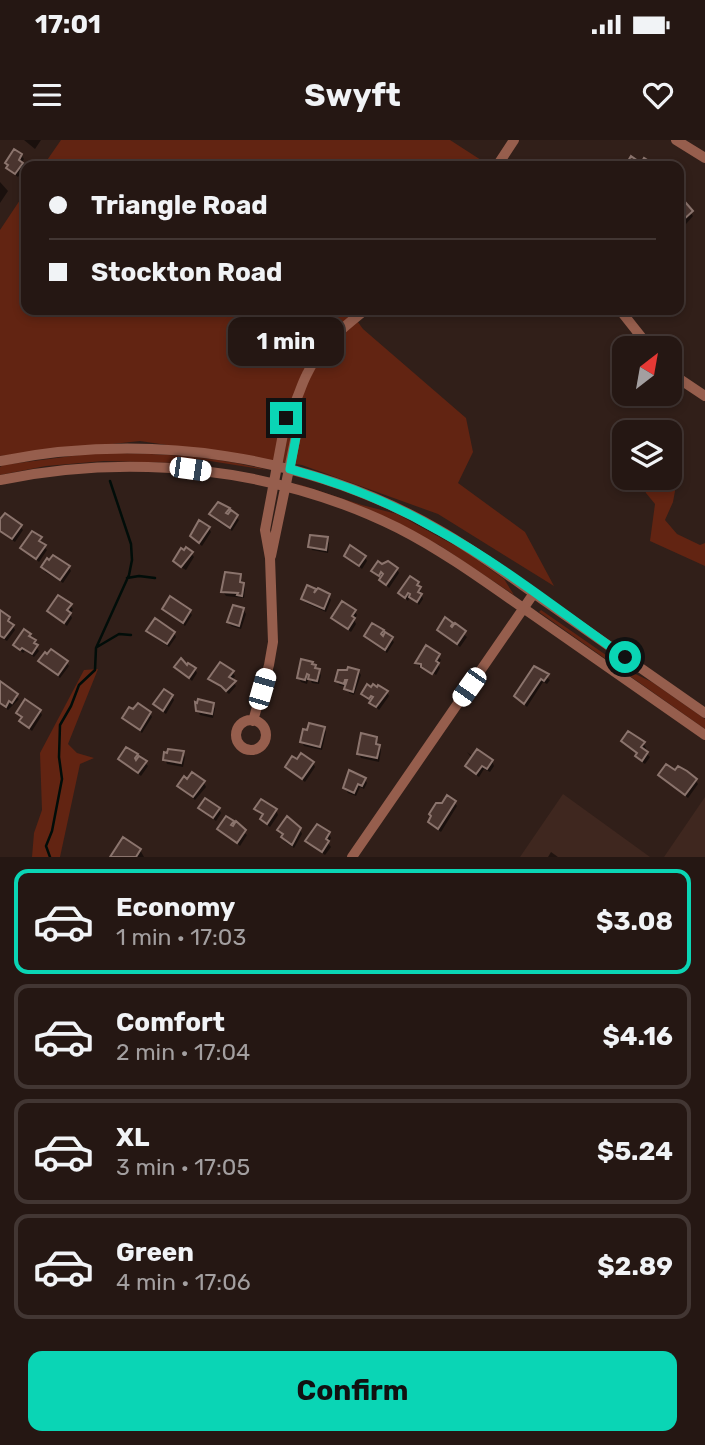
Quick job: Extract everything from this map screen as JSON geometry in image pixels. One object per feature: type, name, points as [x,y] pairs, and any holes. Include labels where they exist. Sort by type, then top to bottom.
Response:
[{"type":"street","points":[[500,161],[514,140]]},
{"type":"street","points":[[676,140],[705,158]]},
{"type":"street","points":[[253,721],[273,642],[270,558],[265,530],[286,418],[293,410],[306,375],[324,346],[359,315]]},
{"type":"street","points":[[624,315],[641,336]]},
{"type":"street","points":[[682,381],[705,396]]},
{"type":"street","points":[[270,558],[299,421],[293,410]]},
{"type":"street","points":[[0,461],[70,450],[129,448],[193,451],[290,469],[349,488],[417,519],[479,555],[705,713]]},
{"type":"street","points":[[0,480],[88,467],[190,469],[287,487],[354,509],[397,528],[455,561],[705,735]]},
{"type":"street","points":[[352,857],[534,593]]},
{"type":"shaded area","points":[[61,140],[450,140],[481,160],[480,161],[46,161]]},
{"type":"shaded area","points":[[21,198],[21,315],[353,315],[363,329],[466,418],[473,452],[458,483],[525,532],[554,586],[438,514],[302,465],[140,441],[0,456],[0,230]]},
{"type":"shaded area","points":[[95,453],[181,456],[267,470],[197,459],[178,463],[104,461],[46,466],[0,475],[0,467],[3,465]]},
{"type":"shaded area","points":[[295,483],[397,514],[463,550],[504,579],[514,595],[439,545]]},
{"type":"shaded area","points":[[645,490],[675,490],[665,520],[677,534],[700,545],[705,543],[705,566],[650,541],[655,504]]},
{"type":"shaded area","points":[[541,610],[705,719],[705,729],[539,612]]},
{"type":"shaded area","points":[[98,669],[68,744],[77,753],[94,758],[80,764],[60,857],[32,857],[34,833],[42,810],[40,753],[84,670]]},
{"type":"shaded area","points":[[563,794],[650,857],[520,857]]},
{"type":"shaded area","points":[[705,797],[705,857],[664,857]]},
{"type":"building","points":[[14,149],[22,154],[19,160],[21,166],[15,174],[6,168],[8,165],[5,163]]},
{"type":"building","points":[[684,201],[693,211],[684,219]]},
{"type":"building","points":[[218,502],[230,508],[226,513],[231,510],[238,515],[230,528],[209,514]]},
{"type":"building","points":[[5,513],[22,525],[12,539],[0,531],[0,519]]},
{"type":"building","points":[[199,520],[210,527],[199,543],[190,536]]},
{"type":"building","points":[[32,531],[42,537],[39,541],[46,545],[36,559],[20,548]]},
{"type":"building","points":[[310,535],[328,537],[326,550],[308,547]]},
{"type":"building","points":[[350,545],[366,556],[359,566],[344,556]]},
{"type":"building","points":[[186,547],[193,552],[181,567],[173,561],[181,548],[184,550]]},
{"type":"building","points":[[53,555],[70,566],[60,580],[41,567],[47,558],[49,560]]},
{"type":"building","points":[[378,561],[382,564],[388,561],[398,568],[386,585],[379,580],[383,574],[381,572],[379,576],[371,571]]},
{"type":"building","points":[[225,572],[241,574],[240,582],[244,583],[242,596],[237,595],[238,593],[221,592]]},
{"type":"building","points":[[410,576],[419,582],[417,585],[421,587],[418,592],[422,594],[417,602],[409,597],[408,593],[405,598],[398,593]]},
{"type":"building","points":[[307,585],[316,589],[314,593],[318,588],[330,594],[324,609],[301,599]]},
{"type":"building","points":[[58,595],[72,604],[67,610],[71,613],[64,623],[47,611]]},
{"type":"building","points":[[170,596],[191,610],[183,623],[162,609]]},
{"type":"building","points":[[342,601],[356,610],[352,616],[355,618],[348,629],[331,618]]},
{"type":"building","points":[[233,605],[244,608],[239,626],[227,622]]},
{"type":"building","points":[[0,610],[10,617],[8,621],[14,625],[4,638],[0,636]]},
{"type":"building","points":[[445,617],[453,623],[452,627],[455,623],[466,631],[457,644],[437,630]]},
{"type":"building","points":[[155,618],[175,632],[167,644],[146,631]]},
{"type":"building","points":[[372,623],[384,630],[381,634],[383,636],[385,632],[393,637],[385,650],[364,636]]},
{"type":"building","points":[[24,629],[38,645],[32,654],[13,645]]},
{"type":"building","points":[[426,645],[440,654],[436,661],[439,663],[432,674],[421,667],[421,664],[415,663]]},
{"type":"building","points":[[51,649],[68,661],[58,675],[38,661]]},
{"type":"building","points":[[181,658],[187,665],[188,663],[196,668],[189,678],[174,667]]},
{"type":"building","points":[[301,659],[313,662],[315,668],[320,669],[317,681],[308,679],[307,674],[305,680],[297,678]]},
{"type":"building","points":[[220,662],[234,671],[229,677],[236,681],[226,691],[208,679]]},
{"type":"building","points":[[534,666],[549,674],[544,681],[541,679],[524,704],[514,696]]},
{"type":"building","points":[[348,667],[359,670],[353,692],[344,689],[347,680],[344,684],[335,681],[338,670],[347,670]]},
{"type":"building","points":[[0,681],[18,694],[6,707],[0,703]]},
{"type":"building","points":[[367,684],[371,687],[373,684],[377,687],[378,685],[388,691],[376,707],[369,703],[373,697],[369,699],[361,694]]},
{"type":"building","points":[[164,689],[173,695],[163,711],[153,704]]},
{"type":"building","points":[[25,699],[41,710],[29,728],[19,721],[22,717],[16,713]]},
{"type":"building","points":[[198,699],[214,703],[212,714],[196,711],[195,702],[197,703]]},
{"type":"building","points":[[138,703],[151,712],[140,730],[122,718],[129,707],[133,709]]},
{"type":"building","points":[[309,723],[325,727],[320,747],[300,742],[303,729],[307,730]]},
{"type":"building","points":[[628,731],[645,742],[641,747],[648,752],[642,761],[635,756],[637,753],[621,741]]},
{"type":"building","points":[[361,733],[377,737],[376,744],[380,745],[377,758],[357,754]]},
{"type":"building","points":[[126,747],[138,754],[136,760],[139,756],[147,761],[138,773],[118,759]]},
{"type":"building","points":[[168,749],[184,751],[181,763],[163,760],[164,752],[167,753]]},
{"type":"building","points":[[477,749],[493,760],[487,769],[482,766],[476,774],[465,766]]},
{"type":"building","points":[[301,753],[314,762],[302,779],[285,767],[292,756],[297,759]]},
{"type":"building","points":[[666,764],[675,770],[678,766],[697,779],[685,795],[658,775]]},
{"type":"building","points":[[349,770],[366,778],[362,786],[358,784],[354,793],[343,788]]},
{"type":"building","points":[[192,772],[205,781],[193,797],[177,786],[184,776],[187,779]]},
{"type":"building","points":[[447,795],[456,801],[438,829],[428,822],[431,816],[429,814],[436,803],[442,803]]},
{"type":"building","points":[[205,798],[220,808],[213,818],[198,808]]},
{"type":"building","points":[[261,799],[277,809],[267,824],[260,819],[263,814],[254,809]]},
{"type":"building","points":[[226,816],[234,821],[231,825],[236,821],[246,830],[237,843],[217,829]]},
{"type":"building","points":[[287,816],[301,828],[292,845],[281,837],[283,834],[277,830]]},
{"type":"building","points":[[317,824],[330,832],[326,839],[329,841],[322,852],[305,841]]},
{"type":"building","points":[[123,837],[141,849],[136,857],[110,857]]},
{"type":"waterway","points":[[50,857],[46,846],[52,831],[62,779],[59,757],[60,725],[79,685],[95,670],[96,648],[129,575],[132,560],[131,544],[110,481]]},
{"type":"waterway","points":[[127,578],[155,578]]},
{"type":"waterway","points":[[97,647],[119,634],[131,635]]},
{"type":"route","points":[[286,418],[293,410],[299,421],[290,469],[349,488],[439,530],[489,561],[625,657]]}]
